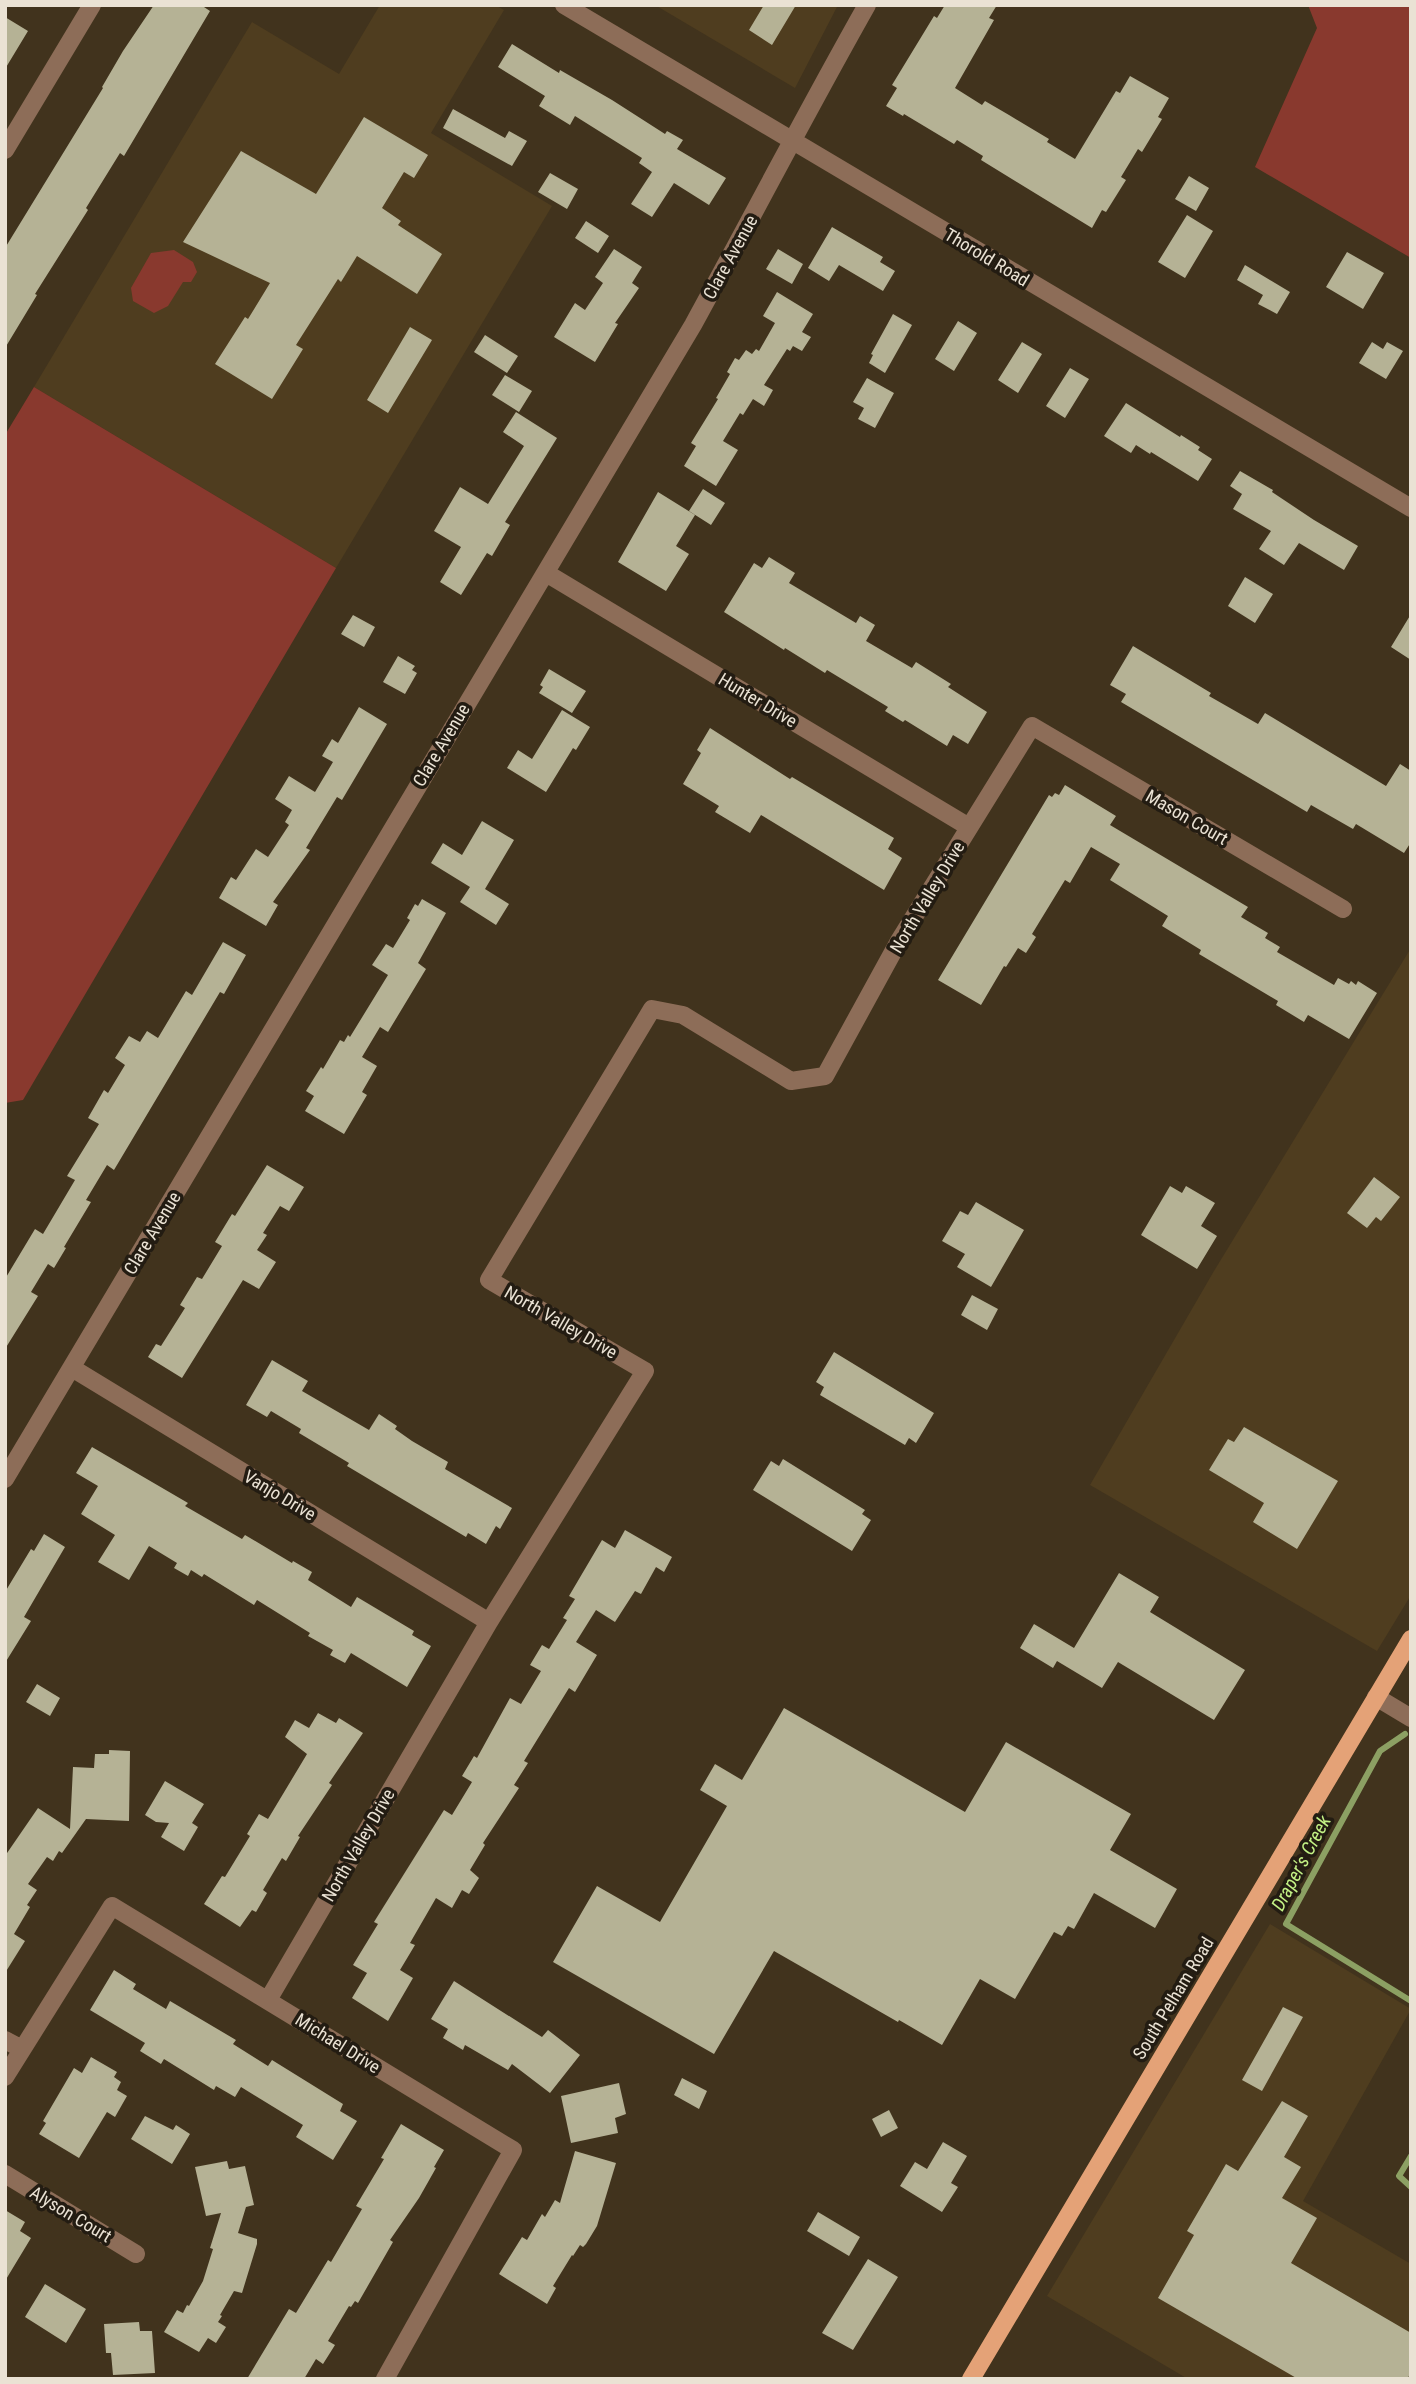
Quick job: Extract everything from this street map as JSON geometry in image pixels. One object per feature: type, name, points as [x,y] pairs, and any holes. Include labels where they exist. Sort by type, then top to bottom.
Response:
[{"type":"main road","name":"South Pelham Road","points":[[971,2379],[1411,1639]]},
{"type":"street","points":[[6,146],[92,5]]},
{"type":"street","name":"Thorold Road","points":[[564,5],[1411,508]]},
{"type":"street","name":"Clare Avenue","points":[[5,1479],[693,325],[867,5]]},
{"type":"street","name":"Hunter Drive","points":[[546,573],[969,827]]},
{"type":"street","name":"North Valley Drive","points":[[268,2000],[489,1622],[645,1371],[489,1280],[652,1009],[683,1015],[791,1081],[825,1076],[899,941],[1032,726]]},
{"type":"street","name":"Mason Court","points":[[1032,726],[1343,909]]},
{"type":"street","name":"Vanjo Drive","points":[[72,1368],[489,1622]]},
{"type":"street","points":[[1376,1697],[1411,1718]]},
{"type":"street","name":"Michael Drive","points":[[5,2077],[112,1906],[513,2150],[385,2379]]},
{"type":"street","points":[[5,2039],[22,2049]]},
{"type":"street","name":"Alyson Court","points":[[5,2174],[136,2254]]},
{"type":"shaded area","points":[[380,5],[495,5],[504,10],[431,133],[552,206],[336,568],[34,387],[252,22],[339,74]]},
{"type":"shaded area","points":[[655,5],[838,5],[795,88]]},
{"type":"shaded area","points":[[1308,5],[1411,5],[1411,258],[1255,167],[1317,28]]},
{"type":"shaded area","points":[[174,250],[193,262],[197,272],[191,282],[183,282],[168,306],[154,313],[133,301],[131,288],[151,253]]},
{"type":"shaded area","points":[[34,387],[336,568],[23,1100],[5,1103],[5,435]]},
{"type":"shaded area","points":[[1411,948],[1411,1595],[1377,1651],[1090,1485],[1214,1271]]},
{"type":"shaded area","points":[[1270,1924],[1411,2009],[1303,2201],[1411,2264],[1411,2379],[1188,2379],[1047,2296]]},
{"type":"building","points":[[154,5],[201,5],[210,11],[124,156],[120,153],[86,208],[88,210],[35,294],[37,295],[5,348],[5,248],[123,51]]},
{"type":"building","points":[[764,5],[796,5],[772,45],[749,30]]},
{"type":"building","points":[[945,5],[997,5],[989,18],[994,20],[955,88],[982,105],[985,101],[1009,115],[1049,139],[1047,142],[1075,159],[1116,91],[1120,93],[1130,76],[1169,98],[1158,117],[1162,119],[1142,152],[1138,149],[1121,177],[1126,180],[1106,212],[1102,210],[1092,228],[981,160],[983,156],[957,140],[954,144],[886,106],[897,88],[892,85],[934,16],[937,18]]},
{"type":"building","points":[[5,17],[28,31],[5,69]]},
{"type":"building","points":[[512,44],[559,73],[560,70],[612,100],[665,134],[667,131],[683,140],[677,149],[726,178],[709,205],[674,183],[652,217],[631,204],[652,172],[639,163],[642,158],[575,116],[570,125],[539,106],[545,96],[498,67]]},
{"type":"building","points":[[453,109],[505,138],[509,131],[527,141],[512,166],[443,128]]},
{"type":"building","points":[[364,117],[428,155],[414,178],[404,172],[382,208],[401,221],[398,225],[442,254],[417,294],[357,256],[341,282],[338,279],[296,345],[303,349],[272,399],[215,364],[270,283],[183,242],[241,151],[316,194]]},
{"type":"building","points":[[550,173],[578,189],[567,209],[538,192]]},
{"type":"building","points":[[1189,176],[1209,188],[1196,211],[1175,199]]},
{"type":"building","points":[[1187,215],[1213,231],[1185,278],[1158,262]]},
{"type":"building","points":[[586,221],[609,236],[598,253],[575,238]]},
{"type":"building","points":[[832,227],[883,257],[880,262],[895,271],[883,291],[839,265],[829,281],[808,268]]},
{"type":"building","points":[[614,249],[642,267],[632,283],[639,288],[615,323],[618,324],[595,362],[554,337],[575,303],[585,310],[603,283],[595,277]]},
{"type":"building","points":[[778,249],[803,264],[792,284],[766,269]]},
{"type":"building","points":[[1347,252],[1384,273],[1363,309],[1326,287]]},
{"type":"building","points":[[1245,265],[1290,292],[1277,314],[1258,304],[1263,295],[1237,280]]},
{"type":"building","points":[[777,292],[813,314],[802,332],[811,337],[802,351],[793,346],[790,351],[787,349],[764,385],[773,390],[764,406],[753,399],[743,415],[740,413],[723,441],[738,450],[716,486],[684,466],[696,446],[691,443],[718,399],[716,398],[730,374],[727,372],[735,358],[739,360],[746,350],[752,354],[756,349],[759,351],[775,323],[763,316]]},
{"type":"building","points":[[893,314],[912,325],[885,373],[869,363],[873,355],[871,354]]},
{"type":"building","points":[[958,321],[977,333],[954,371],[935,359]]},
{"type":"building","points":[[410,327],[432,340],[388,413],[367,400]]},
{"type":"building","points":[[485,335],[518,356],[507,373],[474,352]]},
{"type":"building","points":[[1022,342],[1042,354],[1018,393],[998,380]]},
{"type":"building","points":[[1372,342],[1383,349],[1387,342],[1403,351],[1386,379],[1359,363]]},
{"type":"building","points":[[1070,368],[1089,379],[1065,418],[1046,406]]},
{"type":"building","points":[[505,375],[532,391],[519,412],[492,395]]},
{"type":"building","points":[[867,378],[894,393],[875,428],[858,419],[864,408],[853,402]]},
{"type":"building","points":[[1126,403],[1200,447],[1198,450],[1212,459],[1198,481],[1151,452],[1150,454],[1136,445],[1131,453],[1104,436]]},
{"type":"building","points":[[516,412],[557,438],[505,522],[510,525],[492,556],[487,553],[461,595],[440,582],[461,547],[434,531],[460,487],[488,504],[524,446],[503,432]]},
{"type":"building","points":[[1240,471],[1358,546],[1344,570],[1299,543],[1284,565],[1259,549],[1271,531],[1233,509],[1242,494],[1230,486]]},
{"type":"building","points":[[703,489],[725,503],[711,525],[689,511]]},
{"type":"building","points":[[658,492],[695,515],[676,546],[689,554],[666,591],[618,562]]},
{"type":"building","points":[[769,557],[795,573],[789,583],[856,623],[860,616],[875,625],[866,641],[912,668],[916,662],[951,684],[948,687],[987,712],[968,744],[953,735],[947,746],[885,711],[888,707],[827,670],[825,673],[785,648],[784,650],[724,612],[754,563],[762,568]]},
{"type":"building","points":[[1245,577],[1273,594],[1255,623],[1228,606]]},
{"type":"building","points":[[1411,614],[1411,660],[1391,647]]},
{"type":"building","points":[[353,615],[375,627],[364,647],[341,634]]},
{"type":"building","points":[[1133,646],[1211,693],[1209,696],[1258,724],[1265,713],[1386,786],[1400,764],[1411,771],[1411,842],[1404,853],[1356,824],[1353,829],[1311,805],[1307,812],[1121,702],[1126,694],[1110,685]]},
{"type":"building","points":[[398,656],[415,666],[412,670],[417,673],[405,694],[383,682]]},
{"type":"building","points":[[549,669],[586,691],[572,713],[539,693],[543,687],[540,685]]},
{"type":"building","points":[[359,707],[387,724],[342,800],[337,797],[306,848],[310,850],[273,902],[278,905],[266,926],[219,898],[231,877],[236,880],[256,849],[268,857],[289,825],[285,822],[292,810],[275,799],[289,776],[315,792],[333,762],[322,756],[332,739],[338,743]]},
{"type":"building","points":[[562,710],[590,727],[576,750],[573,748],[546,792],[507,768],[518,750],[532,759]]},
{"type":"building","points":[[710,728],[790,779],[792,777],[894,838],[888,849],[902,858],[884,890],[761,815],[750,833],[715,812],[719,806],[683,784],[701,753],[697,750]]},
{"type":"building","points":[[1065,785],[1116,816],[1110,825],[1248,907],[1241,917],[1268,933],[1265,938],[1280,947],[1277,952],[1334,985],[1338,978],[1349,984],[1351,981],[1356,985],[1358,981],[1377,993],[1349,1039],[1308,1015],[1304,1022],[1276,1005],[1278,1001],[1199,954],[1201,950],[1162,926],[1168,916],[1110,880],[1120,864],[1091,847],[1070,883],[1065,880],[1032,934],[1036,937],[1026,953],[1018,948],[981,1005],[938,980],[1049,795],[1059,795]]},
{"type":"building","points":[[482,821],[514,840],[485,889],[509,904],[496,925],[460,902],[470,887],[431,863],[443,843],[462,855]]},
{"type":"building","points":[[422,899],[446,913],[418,963],[426,969],[388,1032],[380,1027],[362,1057],[377,1066],[362,1092],[367,1095],[344,1134],[305,1111],[314,1096],[306,1091],[340,1040],[344,1042],[348,1035],[350,1037],[388,975],[372,965],[386,944],[393,948],[410,920],[407,918],[415,904],[418,906]]},
{"type":"building","points":[[223,942],[246,955],[224,994],[220,992],[114,1170],[107,1165],[86,1200],[91,1202],[64,1247],[66,1248],[54,1268],[48,1264],[31,1292],[38,1296],[5,1349],[5,1279],[35,1229],[43,1234],[75,1180],[67,1176],[99,1124],[88,1118],[104,1090],[108,1093],[125,1065],[115,1058],[129,1036],[140,1042],[147,1031],[158,1038],[186,991],[192,995]]},
{"type":"building","points":[[267,1165],[304,1187],[289,1211],[280,1206],[263,1233],[267,1235],[257,1250],[276,1262],[259,1289],[243,1280],[182,1378],[148,1357],[156,1344],[161,1346],[185,1308],[180,1305],[197,1277],[202,1279],[222,1246],[215,1242]]},
{"type":"building","points":[[1374,1177],[1400,1197],[1381,1221],[1376,1217],[1367,1228],[1347,1213]]},
{"type":"building","points":[[1170,1186],[1182,1193],[1186,1186],[1215,1203],[1201,1226],[1217,1236],[1197,1269],[1141,1235]]},
{"type":"building","points":[[976,1202],[1024,1230],[991,1287],[957,1267],[965,1254],[942,1241],[960,1211],[968,1215]]},
{"type":"building","points":[[972,1295],[998,1309],[987,1330],[961,1315]]},
{"type":"building","points":[[834,1352],[934,1413],[916,1443],[909,1438],[905,1445],[820,1395],[824,1387],[816,1382]]},
{"type":"building","points":[[272,1360],[308,1381],[302,1391],[369,1430],[379,1414],[397,1426],[395,1429],[412,1441],[448,1462],[445,1469],[512,1508],[500,1529],[496,1526],[486,1544],[468,1533],[466,1537],[347,1466],[349,1463],[299,1433],[301,1429],[271,1411],[267,1417],[246,1405]]},
{"type":"building","points":[[1244,1427],[1338,1481],[1297,1549],[1253,1522],[1264,1503],[1209,1470],[1228,1439],[1234,1442]]},
{"type":"building","points":[[92,1447],[188,1503],[185,1506],[242,1539],[245,1535],[312,1572],[308,1580],[351,1607],[357,1597],[414,1631],[412,1635],[431,1646],[407,1687],[351,1653],[345,1663],[330,1655],[333,1650],[257,1600],[254,1605],[204,1574],[202,1577],[191,1570],[188,1576],[174,1568],[177,1563],[149,1546],[129,1580],[98,1562],[115,1535],[81,1514],[98,1486],[76,1473]]},
{"type":"building","points":[[783,1459],[865,1510],[862,1514],[871,1520],[852,1551],[753,1490],[771,1461],[779,1466]]},
{"type":"building","points":[[625,1530],[672,1557],[664,1572],[656,1567],[641,1594],[635,1591],[615,1622],[596,1610],[576,1642],[597,1655],[575,1692],[569,1688],[524,1761],[528,1763],[514,1785],[519,1788],[483,1843],[485,1845],[470,1870],[479,1878],[469,1894],[462,1890],[452,1908],[436,1898],[410,1943],[415,1945],[400,1970],[413,1978],[388,2021],[352,1998],[367,1973],[353,1965],[378,1924],[374,1922],[444,1810],[452,1815],[472,1782],[462,1776],[474,1756],[477,1758],[510,1698],[521,1704],[541,1671],[530,1665],[542,1645],[549,1649],[567,1620],[563,1618],[575,1599],[569,1596],[602,1540],[615,1548]]},
{"type":"building","points":[[44,1534],[65,1547],[24,1617],[31,1621],[5,1663],[5,1592],[31,1549],[34,1551]]},
{"type":"building","points":[[1119,1573],[1159,1597],[1150,1612],[1245,1670],[1214,1720],[1118,1662],[1102,1688],[1057,1661],[1053,1668],[1020,1648],[1034,1624],[1074,1648]]},
{"type":"building","points":[[37,1684],[60,1698],[50,1716],[26,1702]]},
{"type":"building","points":[[784,1708],[965,1812],[1006,1742],[1131,1814],[1110,1850],[1177,1889],[1155,1928],[1094,1893],[1074,1929],[1068,1926],[1062,1936],[1054,1932],[1015,1999],[980,1979],[942,2045],[774,1951],[714,2054],[553,1962],[597,1886],[660,1922],[727,1806],[700,1790],[715,1764],[742,1780]]},
{"type":"building","points":[[318,1713],[336,1723],[339,1718],[363,1733],[329,1783],[332,1785],[298,1836],[300,1837],[286,1861],[282,1858],[263,1890],[267,1893],[256,1912],[252,1910],[240,1927],[204,1904],[222,1876],[225,1877],[250,1836],[247,1834],[259,1814],[268,1819],[307,1754],[285,1737],[295,1720],[309,1728]]},
{"type":"building","points":[[109,1750],[130,1751],[129,1821],[86,1819],[62,1853],[59,1851],[53,1861],[47,1857],[28,1884],[37,1890],[14,1934],[25,1941],[5,1973],[5,1856],[38,1808],[70,1829],[73,1767],[94,1768],[95,1754],[109,1754]]},
{"type":"building","points":[[165,1781],[204,1804],[192,1823],[198,1827],[184,1851],[161,1837],[169,1823],[156,1822],[145,1815]]},
{"type":"building","points":[[114,1970],[136,1984],[133,1989],[166,2009],[170,2001],[236,2040],[233,2044],[268,2066],[272,2060],[343,2104],[340,2111],[357,2121],[333,2160],[296,2137],[303,2125],[241,2087],[235,2097],[216,2086],[214,2090],[164,2059],[161,2064],[140,2051],[145,2043],[90,2010]]},
{"type":"building","points":[[454,1981],[542,2037],[548,2030],[580,2055],[550,2093],[512,2064],[508,2070],[465,2045],[463,2050],[443,2038],[448,2029],[431,2019]]},
{"type":"building","points":[[1283,2007],[1303,2017],[1262,2091],[1242,2080]]},
{"type":"building","points":[[91,2057],[117,2072],[114,2077],[121,2082],[117,2090],[127,2096],[115,2117],[107,2112],[79,2158],[39,2134],[46,2123],[43,2121],[74,2068],[82,2073]]},
{"type":"building","points":[[682,2078],[707,2091],[699,2109],[674,2095]]},
{"type":"building","points":[[619,2083],[626,2114],[615,2118],[618,2133],[571,2143],[561,2096]]},
{"type":"building","points":[[1282,2101],[1308,2116],[1284,2157],[1301,2167],[1282,2198],[1317,2218],[1291,2263],[1411,2333],[1411,2373],[1407,2379],[1298,2379],[1158,2298],[1194,2235],[1187,2231],[1226,2164],[1238,2171]]},
{"type":"building","points":[[889,2110],[898,2128],[881,2137],[872,2119]]},
{"type":"building","points":[[145,2116],[173,2130],[176,2125],[190,2134],[172,2164],[131,2139]]},
{"type":"building","points":[[401,2124],[444,2150],[419,2198],[390,2240],[393,2242],[358,2303],[355,2301],[349,2306],[328,2341],[335,2345],[323,2364],[316,2359],[304,2379],[247,2379],[289,2309],[296,2313],[328,2260],[331,2262],[362,2209],[356,2206]]},
{"type":"building","points":[[943,2142],[967,2156],[951,2183],[958,2187],[942,2212],[900,2186],[915,2162],[927,2169]]},
{"type":"building","points":[[575,2151],[616,2163],[597,2226],[586,2244],[583,2247],[580,2245],[572,2255],[553,2286],[556,2288],[547,2304],[499,2274],[522,2237],[527,2240],[542,2214],[545,2217],[555,2200],[560,2203]]},
{"type":"building","points":[[227,2161],[229,2169],[245,2166],[254,2205],[246,2207],[238,2233],[257,2239],[257,2244],[242,2293],[234,2291],[220,2315],[222,2316],[218,2322],[226,2327],[216,2343],[208,2338],[199,2352],[164,2332],[177,2310],[183,2313],[187,2305],[189,2306],[203,2281],[221,2213],[206,2216],[195,2167]]},
{"type":"building","points":[[5,2210],[25,2222],[20,2231],[31,2238],[5,2281]]},
{"type":"building","points":[[818,2212],[860,2237],[849,2256],[807,2231]]},
{"type":"building","points":[[868,2259],[898,2277],[853,2350],[822,2333]]},
{"type":"building","points":[[45,2284],[86,2309],[66,2343],[25,2317]]},
{"type":"building","points":[[139,2322],[140,2331],[152,2331],[155,2373],[113,2375],[111,2353],[106,2353],[104,2324]]},
{"type":"waterway","name":"Draper's Creek","points":[[1405,1734],[1380,1751],[1286,1924],[1411,2001]]},
{"type":"waterway","name":"Draper's Creek","points":[[1411,2156],[1399,2176],[1411,2187]]}]
